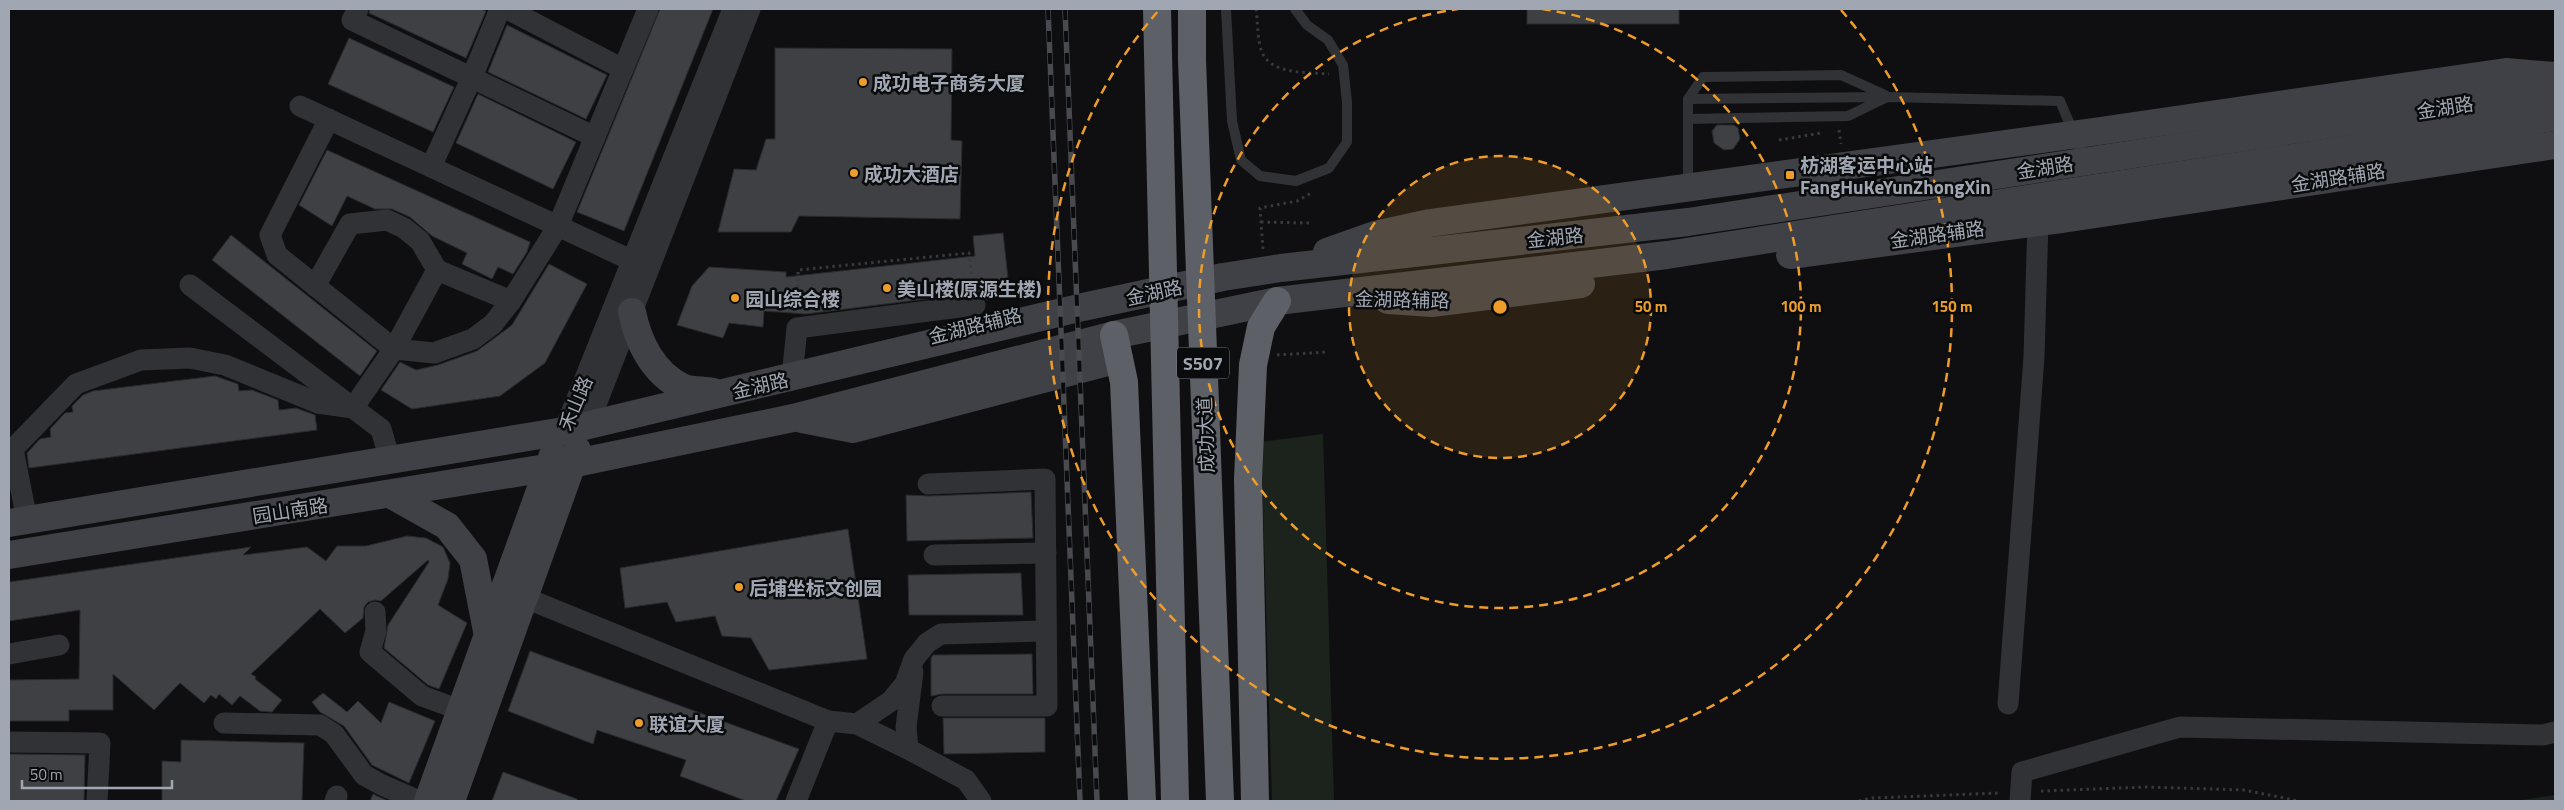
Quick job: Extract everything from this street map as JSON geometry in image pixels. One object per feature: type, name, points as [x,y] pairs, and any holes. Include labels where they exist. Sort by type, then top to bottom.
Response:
[{"type":"highway","name":"成功大道","points":[[1157,9],[1156,63],[1175,801]]},
{"type":"highway","name":"成功大道","points":[[1192,9],[1192,60],[1220,801]]},
{"type":"highway","points":[[1255,801],[1248,479],[1253,365],[1261,327],[1277,301]]},
{"type":"highway","points":[[1116,347],[1124,382],[1142,801]]},
{"type":"main road","points":[[1272,259],[1430,223],[2073,135],[2506,72],[2555,76]]},
{"type":"main road","name":"金湖路","points":[[576,428],[1083,307],[1223,277],[1272,259],[1688,222],[2555,90]]},
{"type":"main road","name":"金湖路","points":[[558,467],[793,418],[1116,347],[1277,301],[1667,255],[2555,117]]},
{"type":"main road","name":"金湖路辅路","points":[[1317,296],[1432,303],[2038,221],[2555,145]]},
{"type":"main road","points":[[1688,188],[1688,222]]},
{"type":"main road","points":[[632,312],[637,335],[654,365],[683,388],[724,393]]},
{"type":"main road","name":"园山南路","points":[[18,521],[576,428]]},
{"type":"main road","name":"禾山路","points":[[428,801],[487,634],[576,428]]},
{"type":"main road","name":"园山南路","points":[[9,555],[558,467]]},
{"type":"main road","name":"禾山路","points":[[451,801],[523,597],[558,467]]},
{"type":"main road","points":[[390,494],[447,526],[473,559],[487,634]]},
{"type":"street","points":[[358,9],[352,20],[595,136]]},
{"type":"street","points":[[431,167],[472,77],[500,9]]},
{"type":"street","points":[[507,9],[623,70]]},
{"type":"street","points":[[329,120],[270,235],[277,255],[394,349],[434,353],[473,339],[493,324],[511,301],[558,226],[648,9]]},
{"type":"street","name":"禾山路","points":[[576,428],[632,261],[733,9]]},
{"type":"street","name":"禾山路","points":[[576,428],[632,312],[750,9]]},
{"type":"street","points":[[300,106],[632,261]]},
{"type":"street","points":[[315,286],[350,224],[387,220],[404,228],[420,241],[437,270],[511,301]]},
{"type":"street","points":[[2008,704],[2034,357],[2038,221]]},
{"type":"street","points":[[353,408],[394,349],[437,270]]},
{"type":"street","points":[[190,285],[381,430],[390,460]]},
{"type":"street","points":[[792,377],[797,328],[975,305]]},
{"type":"street","points":[[18,521],[11,446],[76,384],[141,360],[190,358],[225,365],[318,403],[353,408]]},
{"type":"street","points":[[928,484],[1045,480],[1047,706],[942,706]]},
{"type":"street","points":[[934,555],[1046,553]]},
{"type":"street","points":[[523,597],[828,721],[857,724],[966,780],[981,801]]},
{"type":"street","points":[[374,612],[376,631],[370,652],[422,696],[460,710]]},
{"type":"street","points":[[857,724],[891,701],[905,684],[914,659],[927,643],[941,634],[1045,631]]},
{"type":"street","points":[[9,654],[59,645]]},
{"type":"street","points":[[908,749],[906,727],[913,687],[914,659]]},
{"type":"street","points":[[796,801],[828,721]]},
{"type":"street","points":[[224,723],[320,725],[334,734],[364,775],[382,786],[419,801]]},
{"type":"street","points":[[2020,801],[2022,772],[2180,727],[2543,735],[2555,732]]},
{"type":"street","points":[[9,742],[100,743],[97,801]]},
{"type":"lane","points":[[1226,9],[1232,121],[1241,160],[1260,176],[1296,181],[1329,168],[1347,142],[1348,102],[1344,66],[1328,40],[1306,25],[1295,9]]},
{"type":"lane","points":[[1688,188],[1688,99],[1703,77],[1841,76],[1888,97]]},
{"type":"lane","points":[[1688,119],[1848,116],[1888,97]]},
{"type":"lane","points":[[1688,99],[1888,97],[2060,102],[2086,161]]},
{"type":"path","points":[[1256,9],[1262,52],[1270,63],[1287,70],[1332,74]]},
{"type":"path","points":[[1779,140],[1839,130],[1841,144],[1832,145]]},
{"type":"path","points":[[1272,259],[1261,222],[1260,208],[1297,201],[1314,191]]},
{"type":"path","points":[[1261,222],[1310,223]]},
{"type":"path","points":[[797,328],[798,270],[969,253],[975,305]]},
{"type":"path","points":[[1269,355],[1327,352]]},
{"type":"path","points":[[2146,787],[2244,790],[2299,801]]},
{"type":"shaded area","points":[[1323,434],[1334,801],[1272,801],[1261,442]]},
{"type":"shaded area","points":[[2555,795],[2555,801],[2516,801]]},
{"type":"building","points":[[370,9],[480,9],[486,11],[466,58],[369,13]]},
{"type":"building","points":[[660,9],[713,9],[624,231],[577,212]]},
{"type":"building","points":[[1527,9],[1679,9],[1679,24],[1527,24]]},
{"type":"building","points":[[507,25],[607,75],[586,119],[488,72]]},
{"type":"building","points":[[349,38],[454,87],[433,132],[328,84]]},
{"type":"building","points":[[775,48],[952,49],[951,140],[962,141],[960,219],[799,216],[791,232],[718,232],[734,169],[756,170],[766,139],[775,139]]},
{"type":"building","points":[[478,94],[576,142],[553,189],[456,143]]},
{"type":"building","points":[[1717,125],[1734,125],[1738,128],[1740,139],[1733,149],[1724,150],[1714,143],[1712,131]]},
{"type":"building","points":[[327,150],[530,242],[527,252],[513,274],[498,267],[492,279],[462,264],[467,253],[432,236],[410,217],[392,209],[375,209],[347,196],[332,226],[299,205]]},
{"type":"building","points":[[1003,233],[1010,296],[986,300],[980,294],[973,293],[806,314],[764,311],[763,327],[729,323],[723,338],[677,325],[692,286],[709,267],[786,272],[786,277],[975,256],[973,236]]},
{"type":"building","points":[[231,235],[377,351],[360,376],[212,260]]},
{"type":"building","points":[[549,264],[587,284],[545,363],[500,396],[412,409],[381,390],[400,362],[416,370],[438,365],[477,351],[512,325]]},
{"type":"building","points":[[215,376],[238,384],[239,391],[252,390],[278,400],[279,410],[296,408],[315,415],[317,430],[29,468],[27,453],[40,439],[51,437],[50,429],[65,413],[73,412],[72,406],[83,395],[93,391]]},
{"type":"building","points":[[1031,492],[1033,538],[907,541],[906,495],[929,496]]},
{"type":"building","name":"后埔坐标文创园","points":[[848,529],[867,659],[769,670],[751,638],[722,636],[715,616],[676,622],[667,602],[625,608],[620,568]]},
{"type":"building","points":[[407,536],[426,538],[443,547],[450,563],[448,579],[438,605],[467,623],[439,689],[428,685],[384,648],[388,625],[429,562],[428,560],[381,601],[368,602],[364,607],[363,618],[345,633],[320,609],[251,674],[282,700],[272,712],[260,711],[240,696],[232,705],[219,694],[216,699],[211,695],[204,703],[180,683],[154,710],[113,674],[113,710],[69,710],[69,721],[9,721],[9,680],[79,679],[80,610],[9,621],[9,582],[251,547],[243,555],[307,547],[326,561],[337,546],[366,546]]},
{"type":"building","points":[[1021,573],[1023,615],[909,615],[908,575]]},
{"type":"building","points":[[530,651],[799,749],[776,801],[746,801],[680,776],[686,760],[597,730],[593,744],[508,711]]},
{"type":"building","points":[[1032,654],[1033,694],[942,694],[931,696],[931,658],[933,655]]},
{"type":"building","points":[[323,693],[347,712],[358,701],[381,723],[389,702],[435,721],[409,783],[372,765],[344,726],[320,712],[312,702]]},
{"type":"building","points":[[943,718],[1045,718],[1045,752],[944,754]]},
{"type":"building","points":[[181,740],[304,743],[302,801],[162,801],[162,761],[181,762]]},
{"type":"building","points":[[9,754],[85,755],[84,801],[9,801]]},
{"type":"building","points":[[503,772],[577,799],[577,801],[492,801]]},
{"type":"building","points":[[373,794],[377,796],[388,801],[370,801]]},
{"type":"railway","points":[[1048,9],[1080,801]]},
{"type":"railway","points":[[1065,9],[1097,801]]},
{"type":"place","name":"成功电子商务大厦","points":[[863,82]]},
{"type":"place","name":"成功大酒店","points":[[854,173]]},
{"type":"place","name":"枋湖客运中心站 FangHuKeYunZhongXin","points":[[1790,175]]},
{"type":"place","name":"美山楼(原源生楼)","points":[[887,288]]},
{"type":"place","name":"园山综合楼","points":[[735,298]]},
{"type":"place","name":"后埔坐标文创园","points":[[739,587]]},
{"type":"place","name":"联谊大厦","points":[[639,723]]}]
